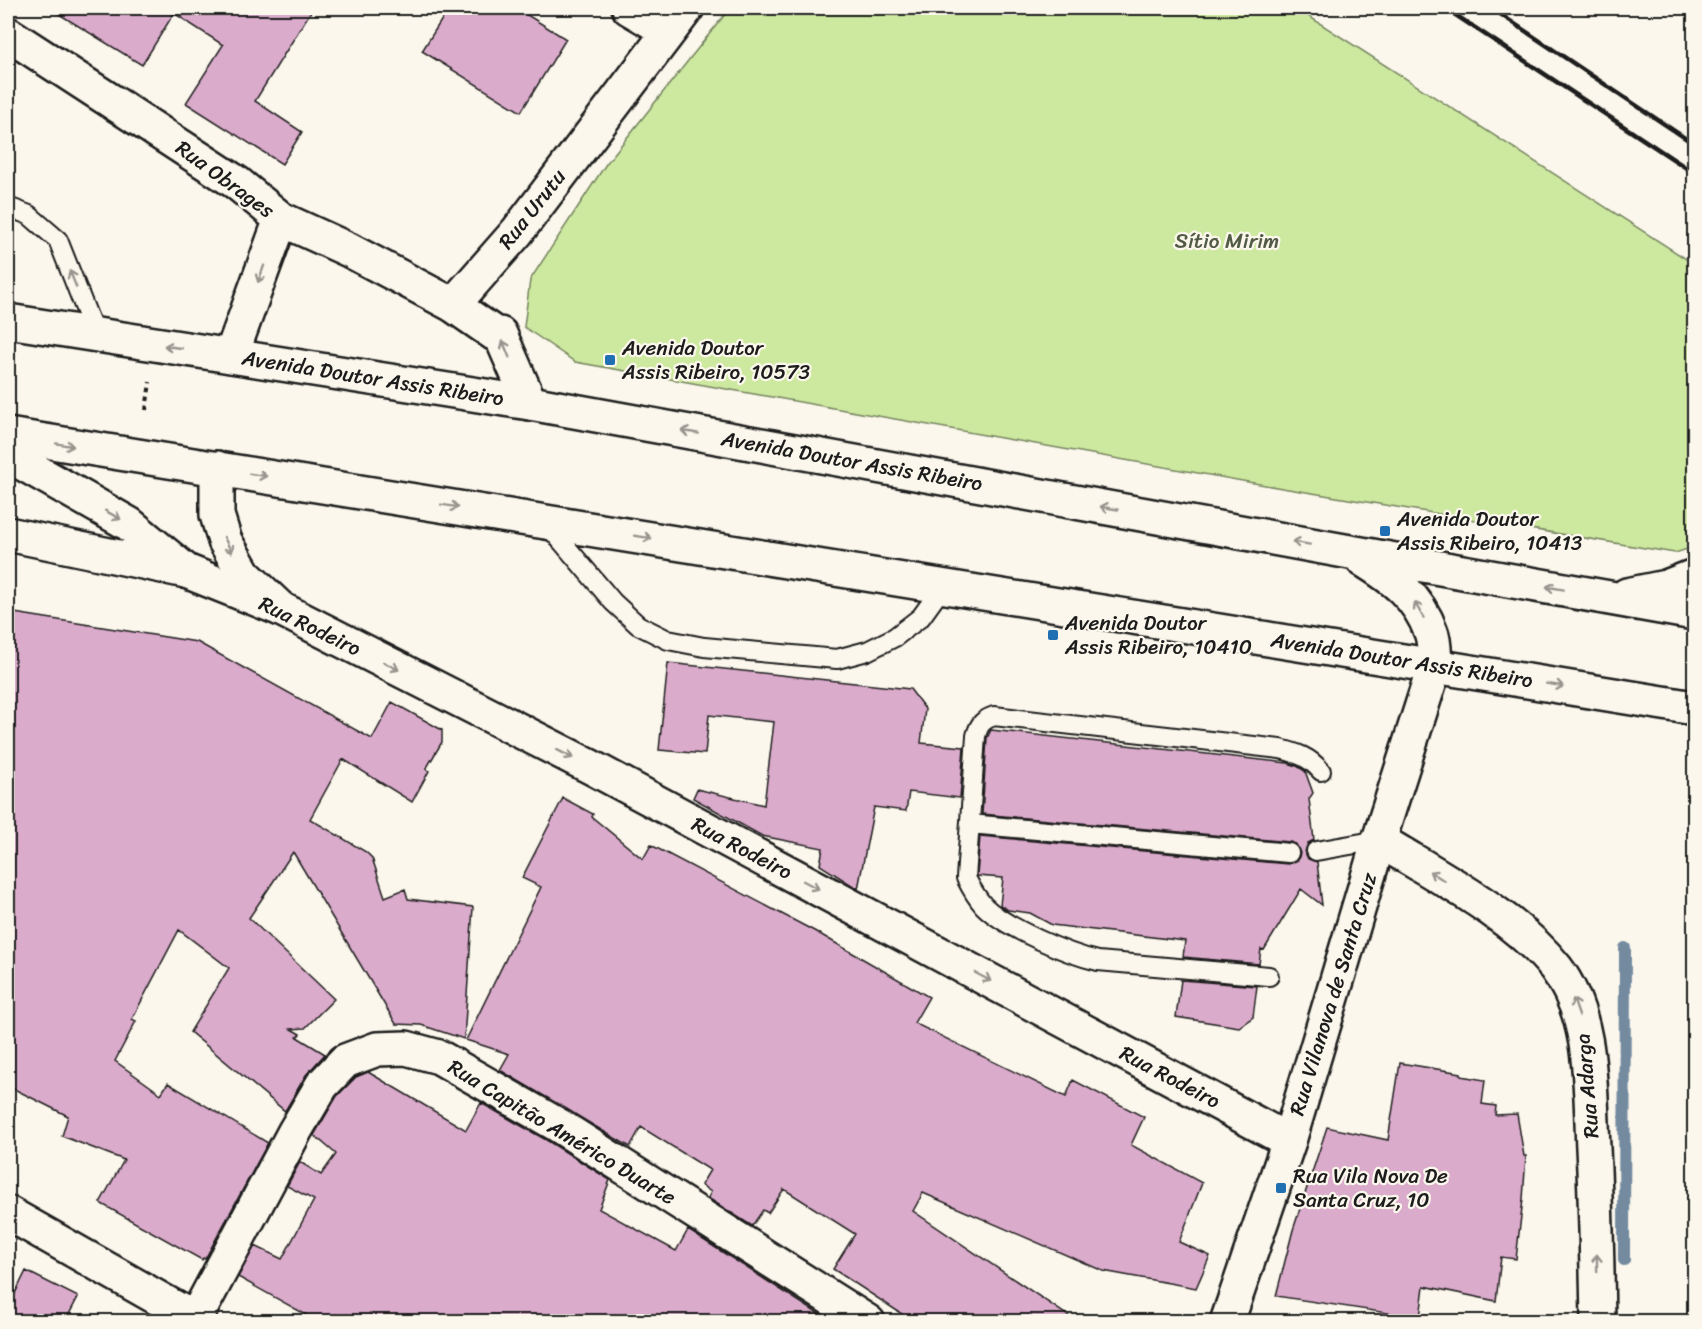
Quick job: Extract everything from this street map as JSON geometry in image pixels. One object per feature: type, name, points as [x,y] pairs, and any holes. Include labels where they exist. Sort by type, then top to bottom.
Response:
[{"type":"street","points":[[629,8],[677,19]]},
{"type":"street","name":"Rua Urutu","points":[[453,305],[517,232],[677,19]]},
{"type":"street","name":"Rua Obrages","points":[[8,34],[237,183],[281,219],[349,250],[453,305]]},
{"type":"street","points":[[231,356],[281,219]]},
{"type":"street","points":[[453,305],[495,334],[500,334],[530,403]]},
{"type":"street","name":"Avenida Doutor Assis Ribeiro","points":[[8,321],[530,403],[1695,613]]},
{"type":"street","name":"Avenida Doutor Assis Ribeiro","points":[[8,435],[1695,708]]},
{"type":"street","name":"Rua Rodeiro","points":[[8,455],[129,524],[186,571]]},
{"type":"street","points":[[217,468],[217,515],[225,541],[244,574],[281,609]]},
{"type":"street","name":"Rua Rodeiro","points":[[8,534],[186,571],[281,609],[591,767],[1289,1141]]},
{"type":"street","points":[[1350,552],[1392,578],[1417,603],[1432,634],[1435,665]]},
{"type":"street","points":[[1613,598],[1666,587],[1695,576]]},
{"type":"street","name":"Rua Vilanova de Santa Cruz","points":[[1227,1322],[1289,1141],[1379,840],[1435,665]]},
{"type":"street","name":"Rua Adarga","points":[[1379,840],[1467,894],[1518,930],[1556,968],[1572,994],[1582,1024],[1589,1066],[1598,1322]]},
{"type":"street","name":"Rua Capitão Américo Duarte","points":[[197,1320],[295,1131],[322,1085],[345,1061],[377,1049],[406,1048],[439,1057],[558,1125],[868,1322]]},
{"type":"street","points":[[8,1213],[197,1320]]},
{"type":"lane","points":[[8,207],[29,215],[58,240],[95,334]]},
{"type":"lane","points":[[545,521],[614,602],[638,625],[668,640],[704,647],[837,659],[867,651],[895,637],[921,617],[944,585]]},
{"type":"lane","points":[[1269,976],[1098,961],[1078,957],[999,918],[985,907],[974,894],[966,878],[976,736],[979,725],[985,719],[994,716],[1280,749],[1311,760],[1321,771]]},
{"type":"lane","points":[[970,824],[1289,854]]},
{"type":"lane","points":[[1316,851],[1379,840]]},
{"type":"path","points":[[146,410],[150,382]]},
{"type":"green space","name":"Sítio Mirim","points":[[730,8],[1296,8],[1694,264],[1694,547],[1675,553],[1282,488],[575,362],[524,327],[530,280],[606,164]]},
{"type":"building","points":[[49,8],[313,8],[255,101],[302,132],[282,164],[186,103],[223,45],[174,13],[142,65]]},
{"type":"building","points":[[449,8],[516,8],[566,39],[521,112],[422,51]]},
{"type":"building","points":[[8,612],[197,642],[372,739],[392,702],[442,730],[442,742],[426,769],[429,771],[412,802],[343,759],[310,819],[366,852],[372,858],[385,897],[405,889],[408,899],[473,907],[464,1039],[421,1025],[396,1024],[293,852],[249,918],[334,999],[305,1028],[291,1029],[300,1034],[297,1037],[325,1054],[306,1075],[285,1111],[190,1032],[229,968],[179,930],[132,1019],[136,1021],[115,1061],[161,1094],[168,1083],[268,1143],[205,1259],[202,1260],[100,1203],[124,1160],[62,1136],[68,1116],[8,1086]]},
{"type":"building","points":[[668,663],[910,689],[925,709],[921,743],[964,747],[960,798],[909,792],[906,811],[874,807],[858,889],[820,865],[823,848],[762,836],[693,798],[697,789],[764,805],[774,722],[709,715],[705,754],[659,750]]},
{"type":"building","points":[[991,730],[1288,763],[1297,766],[1305,771],[1313,793],[1309,799],[1314,840],[1308,843],[1305,852],[1308,859],[1317,862],[1322,905],[1301,889],[1264,950],[1261,949],[1259,964],[1183,957],[1185,941],[1052,925],[1030,913],[1008,910],[1000,905],[1003,878],[977,876],[980,836],[1288,864],[1298,860],[1300,853],[1296,844],[1290,842],[982,814],[987,738]]},
{"type":"building","points":[[563,798],[593,814],[592,817],[643,859],[651,845],[818,933],[929,997],[914,1023],[1066,1097],[1073,1080],[1144,1117],[1131,1145],[1202,1183],[1179,1242],[1210,1256],[1196,1288],[1103,1271],[923,1193],[913,1211],[1077,1322],[914,1322],[833,1269],[855,1234],[784,1189],[768,1213],[763,1210],[752,1226],[708,1198],[711,1192],[701,1185],[710,1170],[641,1127],[630,1147],[500,1070],[509,1054],[466,1040],[541,887],[522,878]]},
{"type":"building","points":[[1181,980],[1257,986],[1253,1017],[1239,1027],[1176,1017]]},
{"type":"building","points":[[1400,1063],[1461,1073],[1461,1076],[1485,1080],[1482,1104],[1496,1106],[1495,1115],[1517,1114],[1524,1156],[1526,1156],[1523,1199],[1516,1259],[1501,1257],[1496,1301],[1424,1286],[1420,1318],[1276,1296],[1293,1230],[1327,1127],[1388,1140]]},
{"type":"building","points":[[368,1072],[466,1130],[481,1103],[610,1180],[599,1209],[676,1251],[688,1230],[831,1322],[319,1322],[238,1277],[255,1246],[282,1259],[314,1200],[287,1186],[300,1162],[321,1175],[336,1154],[314,1135],[337,1096],[356,1077]]},
{"type":"building","points":[[26,1271],[78,1297],[65,1322],[8,1322],[8,1308]]},
{"type":"waterway","points":[[1624,1260],[1625,948]]},
{"type":"railway","points":[[1445,8],[1694,173]]},
{"type":"railway","points":[[1491,8],[1694,144]]},
{"type":"place","name":"Avenida Doutor Assis Ribeiro, 10573","points":[[610,360]]},
{"type":"place","name":"Avenida Doutor Assis Ribeiro, 10413","points":[[1385,531]]},
{"type":"place","name":"Avenida Doutor Assis Ribeiro, 10410","points":[[1053,635]]},
{"type":"place","name":"Rua Vila Nova De Santa Cruz, 10","points":[[1281,1188]]}]
